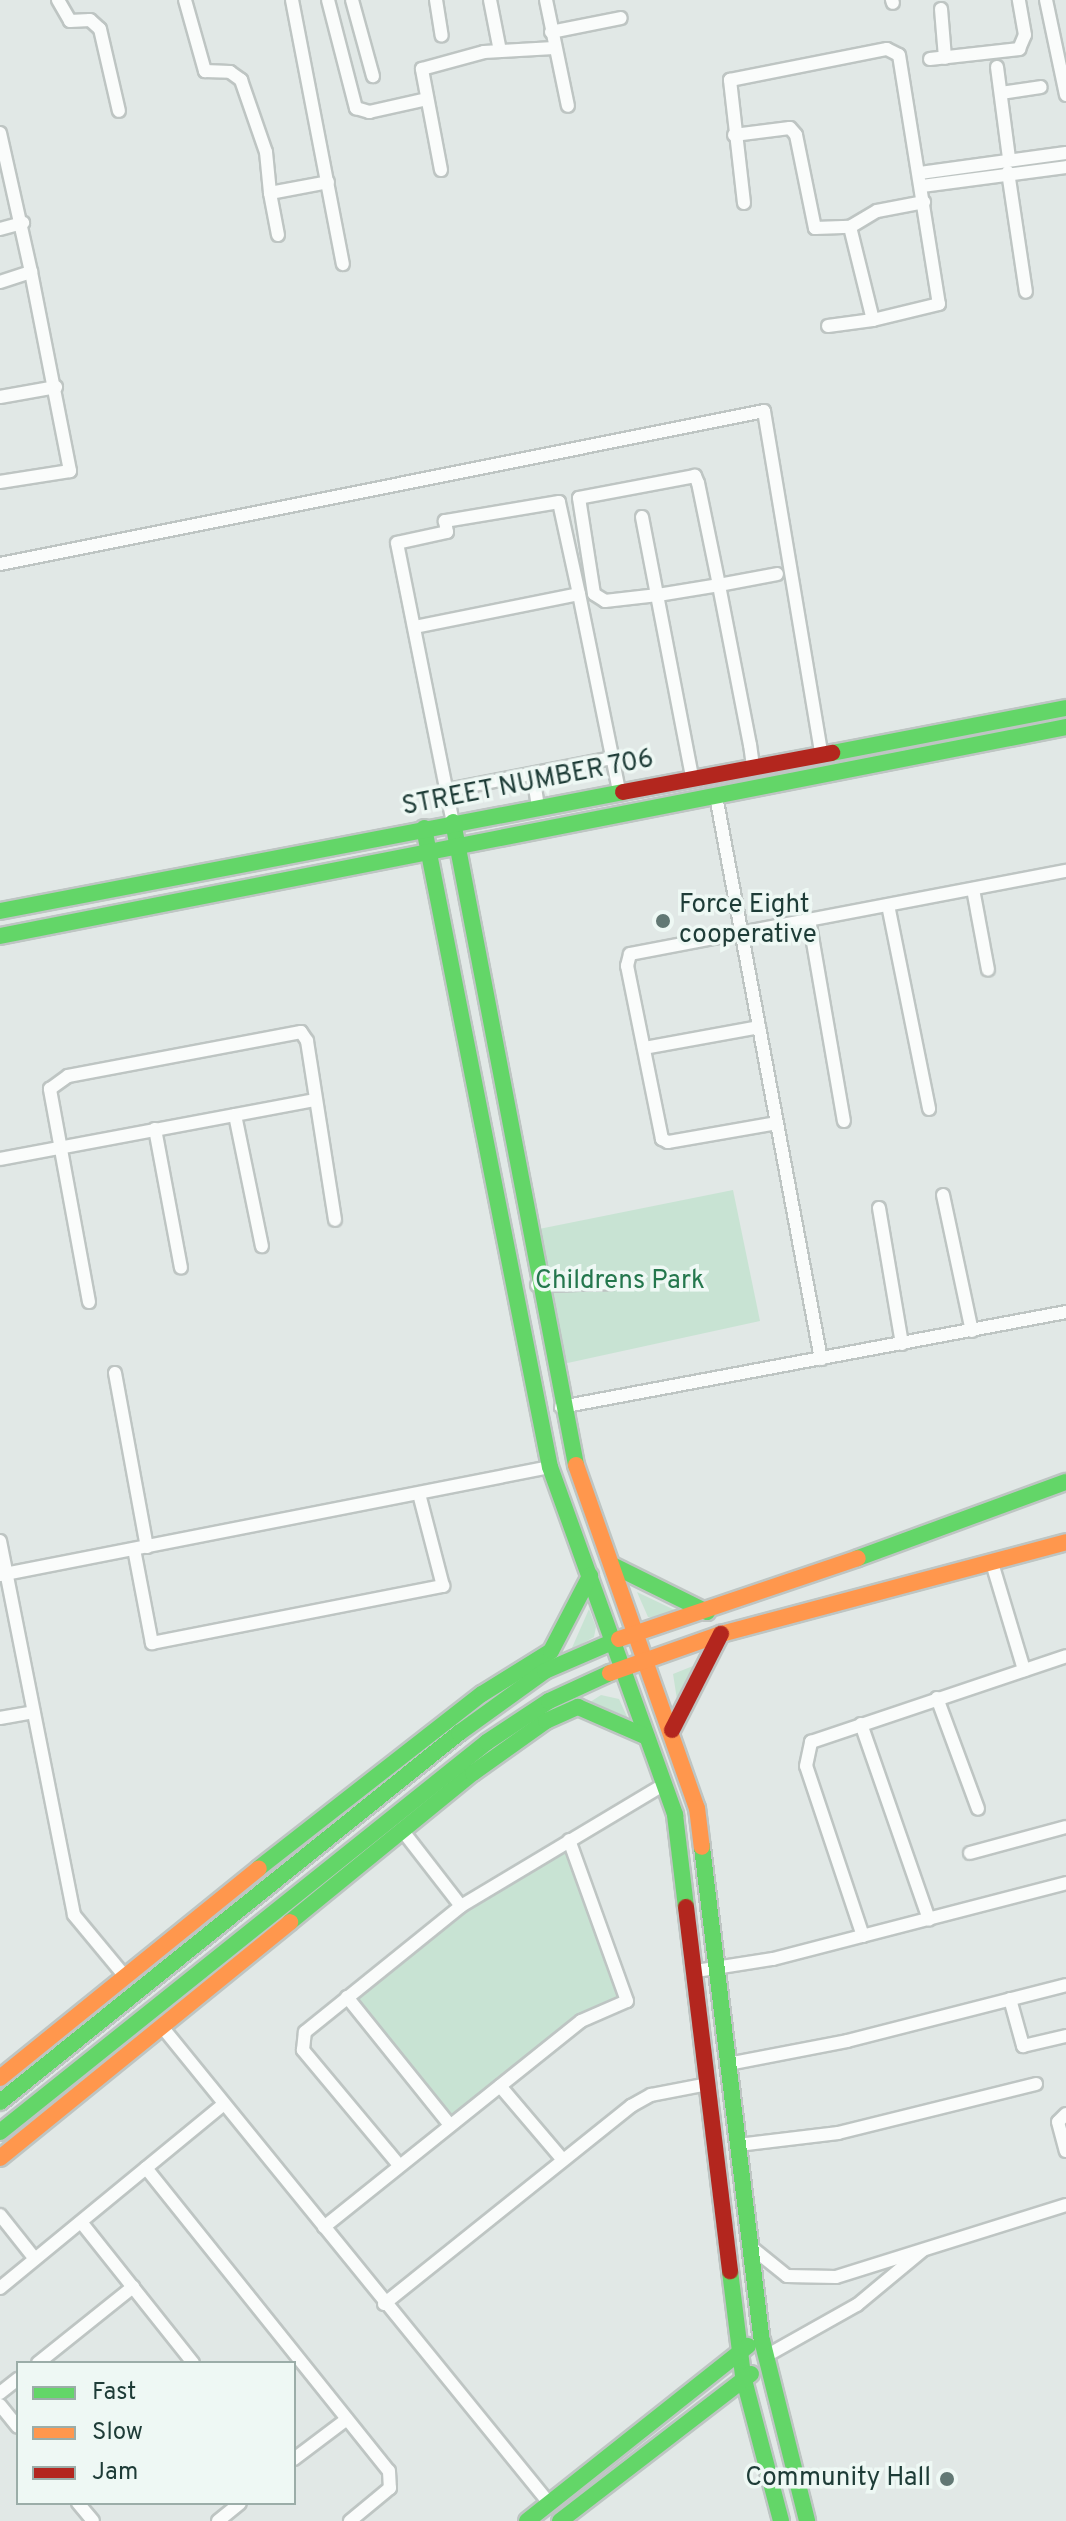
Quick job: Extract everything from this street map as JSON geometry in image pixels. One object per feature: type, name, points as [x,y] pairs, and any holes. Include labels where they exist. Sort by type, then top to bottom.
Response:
[{"type":"street","points":[[58,0],[70,21],[90,20],[100,29],[119,111]]},
{"type":"street","points":[[185,0],[205,71],[230,72],[241,80],[266,152],[278,235]]},
{"type":"street","points":[[292,0],[343,264]]},
{"type":"street","points":[[328,0],[356,108],[369,112],[427,99]]},
{"type":"street","points":[[352,0],[373,76]]},
{"type":"street","points":[[436,0],[442,36]]},
{"type":"street","points":[[490,0],[500,51]]},
{"type":"street","points":[[546,0],[568,106]]},
{"type":"street","points":[[930,59],[1019,49],[1025,35],[1019,0]]},
{"type":"street","points":[[1046,0],[1064,71],[1066,95]]},
{"type":"street","points":[[941,9],[945,58]]},
{"type":"street","points":[[551,32],[621,18]]},
{"type":"street","points":[[441,170],[421,77],[426,65],[500,51],[554,48]]},
{"type":"street","points":[[744,203],[727,87],[737,75],[887,49],[899,55],[905,73],[939,304],[873,320],[828,326]]},
{"type":"street","points":[[997,67],[1026,292]]},
{"type":"street","points":[[1001,93],[1041,87]]},
{"type":"street","points":[[734,135],[790,128],[815,228],[850,227],[877,211],[924,202]]},
{"type":"street","points":[[0,133],[23,223],[70,471],[0,482]]},
{"type":"street","points":[[921,180],[1066,153]]},
{"type":"street","points":[[1008,165],[1066,167]]},
{"type":"street","points":[[270,193],[328,182]]},
{"type":"street","points":[[0,229],[23,223]]},
{"type":"street","points":[[850,227],[873,320]]},
{"type":"street","points":[[0,282],[31,272]]},
{"type":"street","points":[[0,397],[56,387]]},
{"type":"street","points":[[0,564],[764,411],[821,753]]},
{"type":"street","points":[[753,766],[719,585],[695,476],[579,498],[594,594],[605,601],[658,595],[719,585],[777,574]]},
{"type":"street","points":[[619,791],[559,502],[445,521],[447,532],[397,543],[448,790],[561,1407],[697,1808],[765,2355],[807,2521]]},
{"type":"street","points":[[642,517],[692,777]]},
{"type":"street","points":[[415,627],[579,594]]},
{"type":"street","points":[[0,936],[1066,729],[1064,708]]},
{"type":"street","name":"STREET NUMBER 706","points":[[0,911],[453,822],[1064,708]]},
{"type":"street","points":[[448,790],[613,758]]},
{"type":"street","points":[[533,775],[538,806]]},
{"type":"street","points":[[716,796],[821,1359]]},
{"type":"street","points":[[424,828],[550,1467],[675,1815],[743,2376],[781,2521]]},
{"type":"street","points":[[777,1123],[668,1142],[662,1139],[627,966],[630,954],[1066,871]]},
{"type":"street","points":[[973,889],[988,970]]},
{"type":"street","points":[[888,905],[929,1109]]},
{"type":"street","points":[[809,919],[844,1121]]},
{"type":"street","points":[[644,1048],[759,1027]]},
{"type":"street","points":[[89,1302],[50,1089],[58,1080],[301,1032],[307,1041],[335,1220]]},
{"type":"street","points":[[0,1159],[314,1100]]},
{"type":"street","points":[[235,1115],[262,1246]]},
{"type":"street","points":[[155,1129],[181,1268]]},
{"type":"street","points":[[943,1195],[972,1331]]},
{"type":"street","points":[[879,1208],[902,1344]]},
{"type":"street","points":[[537,1285],[611,1283]]},
{"type":"street","points":[[561,1407],[1066,1312]]},
{"type":"street","points":[[115,1373],[152,1643],[443,1586],[419,1494]]},
{"type":"street","points":[[3,1574],[550,1467]]},
{"type":"street","points":[[0,2102],[503,1698],[545,1671],[613,1641],[707,1612],[1066,1482]]},
{"type":"street","points":[[0,1541],[3,1574],[74,1915],[123,1974]]},
{"type":"street","points":[[0,2132],[356,1846],[526,1714],[621,1668],[721,1634],[1066,1542]]},
{"type":"street","points":[[992,1563],[1024,1670]]},
{"type":"street","points":[[614,1566],[707,1612]]},
{"type":"street","points":[[0,2078],[123,1974],[482,1694],[551,1651],[590,1576]]},
{"type":"street","points":[[672,1730],[721,1634]]},
{"type":"street","points":[[863,1936],[804,1758],[811,1742],[1066,1656]]},
{"type":"street","points":[[937,1698],[978,1809]]},
{"type":"street","points":[[0,2158],[507,1747],[572,1708],[647,1737]]},
{"type":"street","points":[[0,1718],[33,1712]]},
{"type":"street","points":[[861,1724],[929,1919]]},
{"type":"street","points":[[399,2165],[301,2046],[305,2032],[461,1906],[665,1784]]},
{"type":"street","points":[[323,1841],[329,1813]]},
{"type":"street","points":[[970,1853],[1066,1827]]},
{"type":"street","points":[[402,1830],[461,1906]]},
{"type":"street","points":[[324,2227],[581,2021],[627,2001],[569,1840]]},
{"type":"street","points":[[351,1872],[356,1846]]},
{"type":"street","points":[[696,1971],[863,1936],[1066,1883]]},
{"type":"street","points":[[728,2064],[1066,1985]]},
{"type":"street","points":[[347,1997],[449,2124]]},
{"type":"street","points":[[1010,1999],[1023,2046],[1066,2036]]},
{"type":"street","points":[[163,2028],[384,2304],[549,2503]]},
{"type":"street","points":[[384,2304],[563,2160],[651,2095],[708,2084]]},
{"type":"street","points":[[738,2145],[838,2133],[1036,2084]]},
{"type":"street","points":[[500,2086],[563,2160]]},
{"type":"street","points":[[0,2288],[223,2105]]},
{"type":"street","points":[[1066,2114],[1058,2122],[1066,2151]]},
{"type":"street","points":[[146,2168],[347,2419],[392,2480],[390,2488],[350,2521]]},
{"type":"street","points":[[751,2247],[776,2270],[799,2279],[836,2277],[1066,2205]]},
{"type":"street","points":[[0,2215],[35,2259]]},
{"type":"street","points":[[81,2222],[191,2361]]},
{"type":"street","points":[[560,2521],[743,2376],[765,2355],[857,2305],[924,2248]]},
{"type":"street","points":[[40,2361],[133,2287]]},
{"type":"street","points":[[739,2349],[765,2355]]},
{"type":"street","points":[[527,2521],[739,2349]]},
{"type":"street","points":[[0,2393],[16,2381]]},
{"type":"street","points":[[0,2405],[16,2425]]},
{"type":"street","points":[[296,2457],[347,2419]]},
{"type":"street","points":[[80,2505],[93,2521]]},
{"type":"street","points":[[218,2521],[238,2505]]},
{"type":"green space","name":"Childrens Park","points":[[733,1190],[760,1321],[563,1364],[539,1229]]},
{"type":"green space","points":[[637,1592],[681,1613],[658,1619],[648,1617]]},
{"type":"green space","points":[[589,1609],[596,1627],[594,1637],[571,1650]]},
{"type":"green space","points":[[698,1664],[678,1706],[673,1674]]},
{"type":"green space","points":[[601,1695],[619,1699],[629,1721],[584,1706]]},
{"type":"green space","points":[[569,1840],[627,2001],[563,2027],[449,2124],[347,1997]]},
{"type":"traffic: fast","points":[[832,753],[1066,708]]},
{"type":"traffic: fast","points":[[0,936],[1066,727]]},
{"type":"traffic: fast","points":[[0,911],[623,792]]},
{"type":"traffic: fast","points":[[453,822],[576,1465]]},
{"type":"traffic: fast","points":[[424,828],[550,1467],[675,1815],[686,1907]]},
{"type":"traffic: fast","points":[[858,1558],[1066,1482]]},
{"type":"traffic: fast","points":[[614,1566],[707,1612]]},
{"type":"traffic: fast","points":[[259,1868],[482,1694],[551,1651],[590,1576]]},
{"type":"traffic: fast","points":[[0,2102],[459,1733],[545,1671],[619,1639]]},
{"type":"traffic: fast","points":[[0,2132],[487,1742],[549,1701],[610,1673]]},
{"type":"traffic: fast","points":[[290,1922],[473,1773],[546,1721],[578,1707],[647,1737]]},
{"type":"traffic: fast","points":[[702,1847],[762,2340],[807,2521]]},
{"type":"traffic: fast","points":[[730,2271],[743,2376],[781,2521]]},
{"type":"traffic: fast","points":[[527,2521],[748,2346]]},
{"type":"traffic: fast","points":[[560,2521],[751,2374]]},
{"type":"traffic: slow","points":[[576,1465],[697,1808],[702,1847]]},
{"type":"traffic: slow","points":[[610,1673],[721,1634],[1066,1542]]},
{"type":"traffic: slow","points":[[619,1639],[858,1558]]},
{"type":"traffic: slow","points":[[0,2078],[259,1868]]},
{"type":"traffic: slow","points":[[0,2158],[290,1922]]},
{"type":"traffic: jam","points":[[623,792],[832,753]]},
{"type":"traffic: jam","points":[[672,1730],[721,1634]]},
{"type":"traffic: jam","points":[[686,1907],[730,2271]]},
{"type":"place","name":"Force Eight cooperative","points":[[663,921]]},
{"type":"place","name":"Community Hall","points":[[947,2479]]}]
